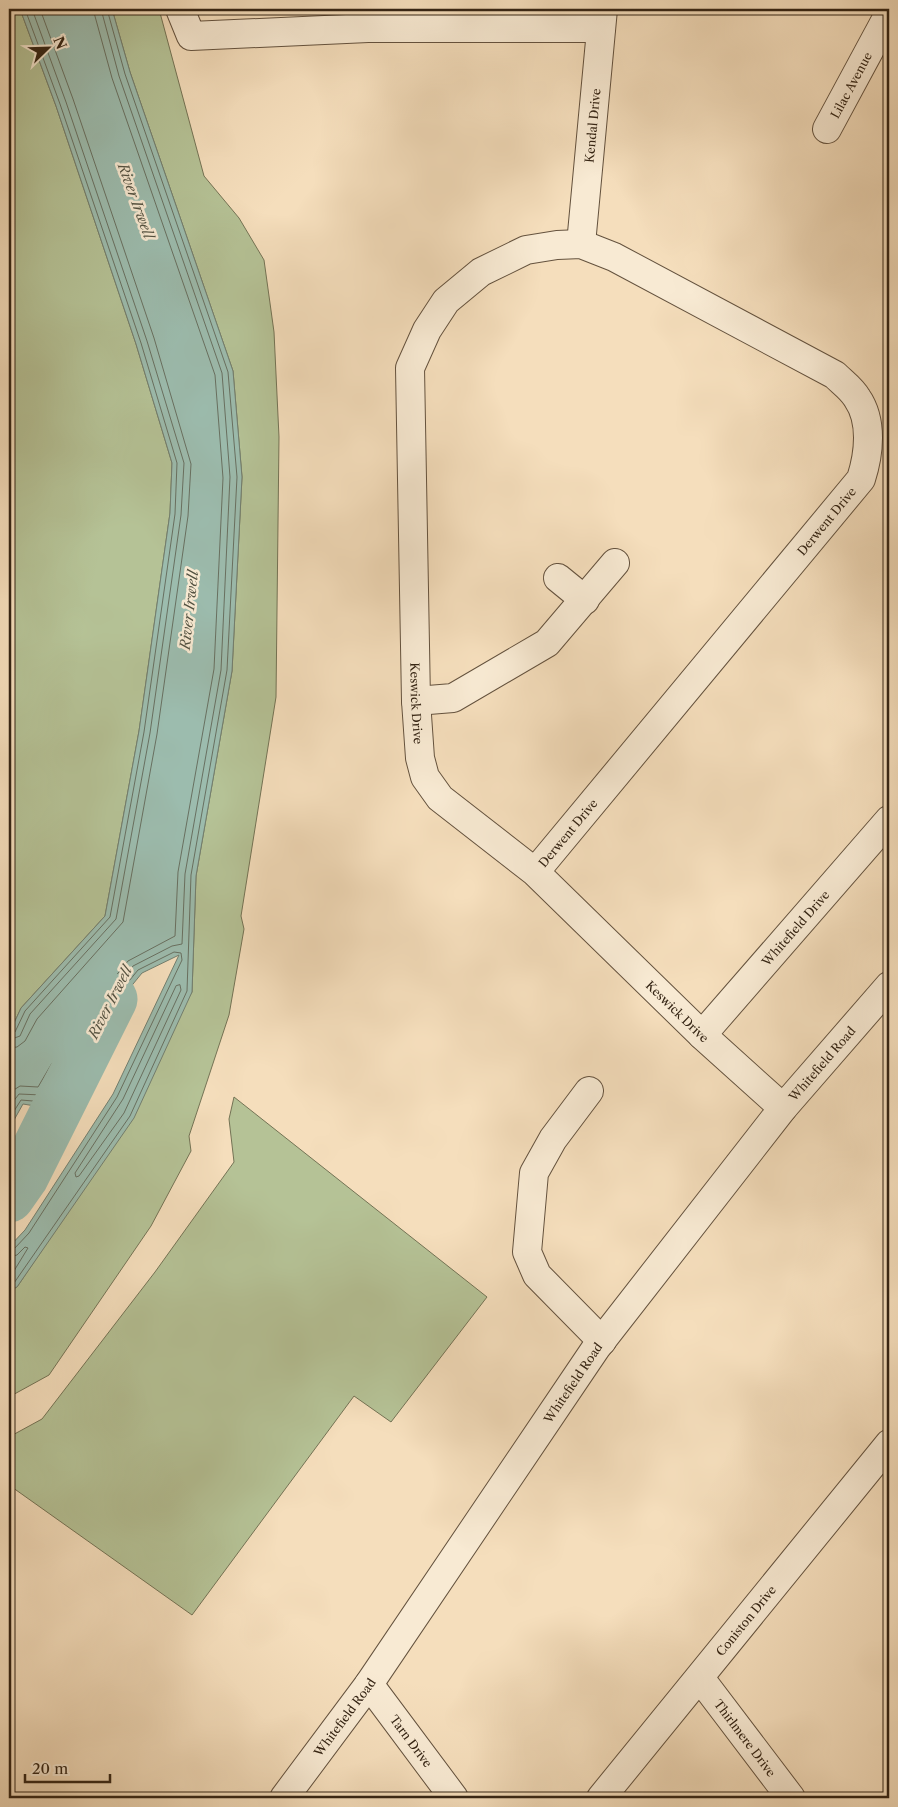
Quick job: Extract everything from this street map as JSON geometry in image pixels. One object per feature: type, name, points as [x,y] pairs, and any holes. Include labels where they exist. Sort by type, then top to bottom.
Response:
[{"type":"street","points":[[180,9],[191,36],[602,18]]},
{"type":"street","name":"Lilac Avenue","points":[[827,129],[889,14]]},
{"type":"street","name":"Kendal Drive","points":[[581,244],[602,18]]},
{"type":"street","name":"Keswick Drive","points":[[581,244],[526,250],[481,272],[446,301],[427,330],[410,368],[416,701],[420,758],[425,777],[440,798],[535,872],[702,1034],[783,1108]]},
{"type":"street","name":"Derwent Drive","points":[[535,872],[861,479],[866,462],[868,442],[865,417],[857,398],[835,375],[614,257],[581,244]]},
{"type":"street","points":[[416,701],[453,698],[547,643],[615,564]]},
{"type":"street","points":[[558,578],[584,600]]},
{"type":"street","name":"Whitefield Drive","points":[[702,1034],[889,820]]},
{"type":"street","name":"Whitefield Road","points":[[284,1798],[369,1684],[602,1341],[783,1108],[889,986]]},
{"type":"street","points":[[589,1091],[553,1139],[534,1174],[528,1252],[537,1275],[602,1341]]},
{"type":"street","name":"Coniston Drive","points":[[601,1798],[886,1458]]},
{"type":"street","name":"Thirlmere Drive","points":[[700,1678],[791,1798]]},
{"type":"street","name":"Tarn Drive","points":[[369,1684],[454,1798]]},
{"type":"green space","points":[[9,9],[20,9],[56,106],[136,344],[172,463],[170,513],[139,731],[105,916],[21,1008],[9,1034]]},
{"type":"green space","points":[[112,9],[159,9],[204,176],[239,218],[264,260],[274,332],[279,437],[276,697],[241,916],[244,929],[229,1015],[189,1136],[191,1151],[151,1226],[49,1375],[9,1397],[9,1291],[17,1287],[64,1217],[192,992],[196,876],[232,671],[242,477],[233,371],[130,72]]},
{"type":"green space","points":[[234,1097],[487,1297],[391,1422],[354,1396],[192,1615],[9,1485],[9,1437],[42,1419],[155,1272],[234,1162],[229,1119]]},
{"type":"water","points":[[20,9],[112,9],[130,72],[233,371],[242,477],[232,671],[196,876],[192,992],[134,1118],[17,1287],[9,1291],[9,1247],[25,1230],[113,1094],[179,955],[142,973],[120,1000],[96,1046],[67,1075],[47,1108],[23,1104],[9,1129],[9,1034],[21,1008],[105,916],[139,731],[170,513],[172,463],[136,344],[56,106]]},
{"type":"waterway","name":"River Irwell","points":[[9,1197],[23,1177],[112,999]]}]
